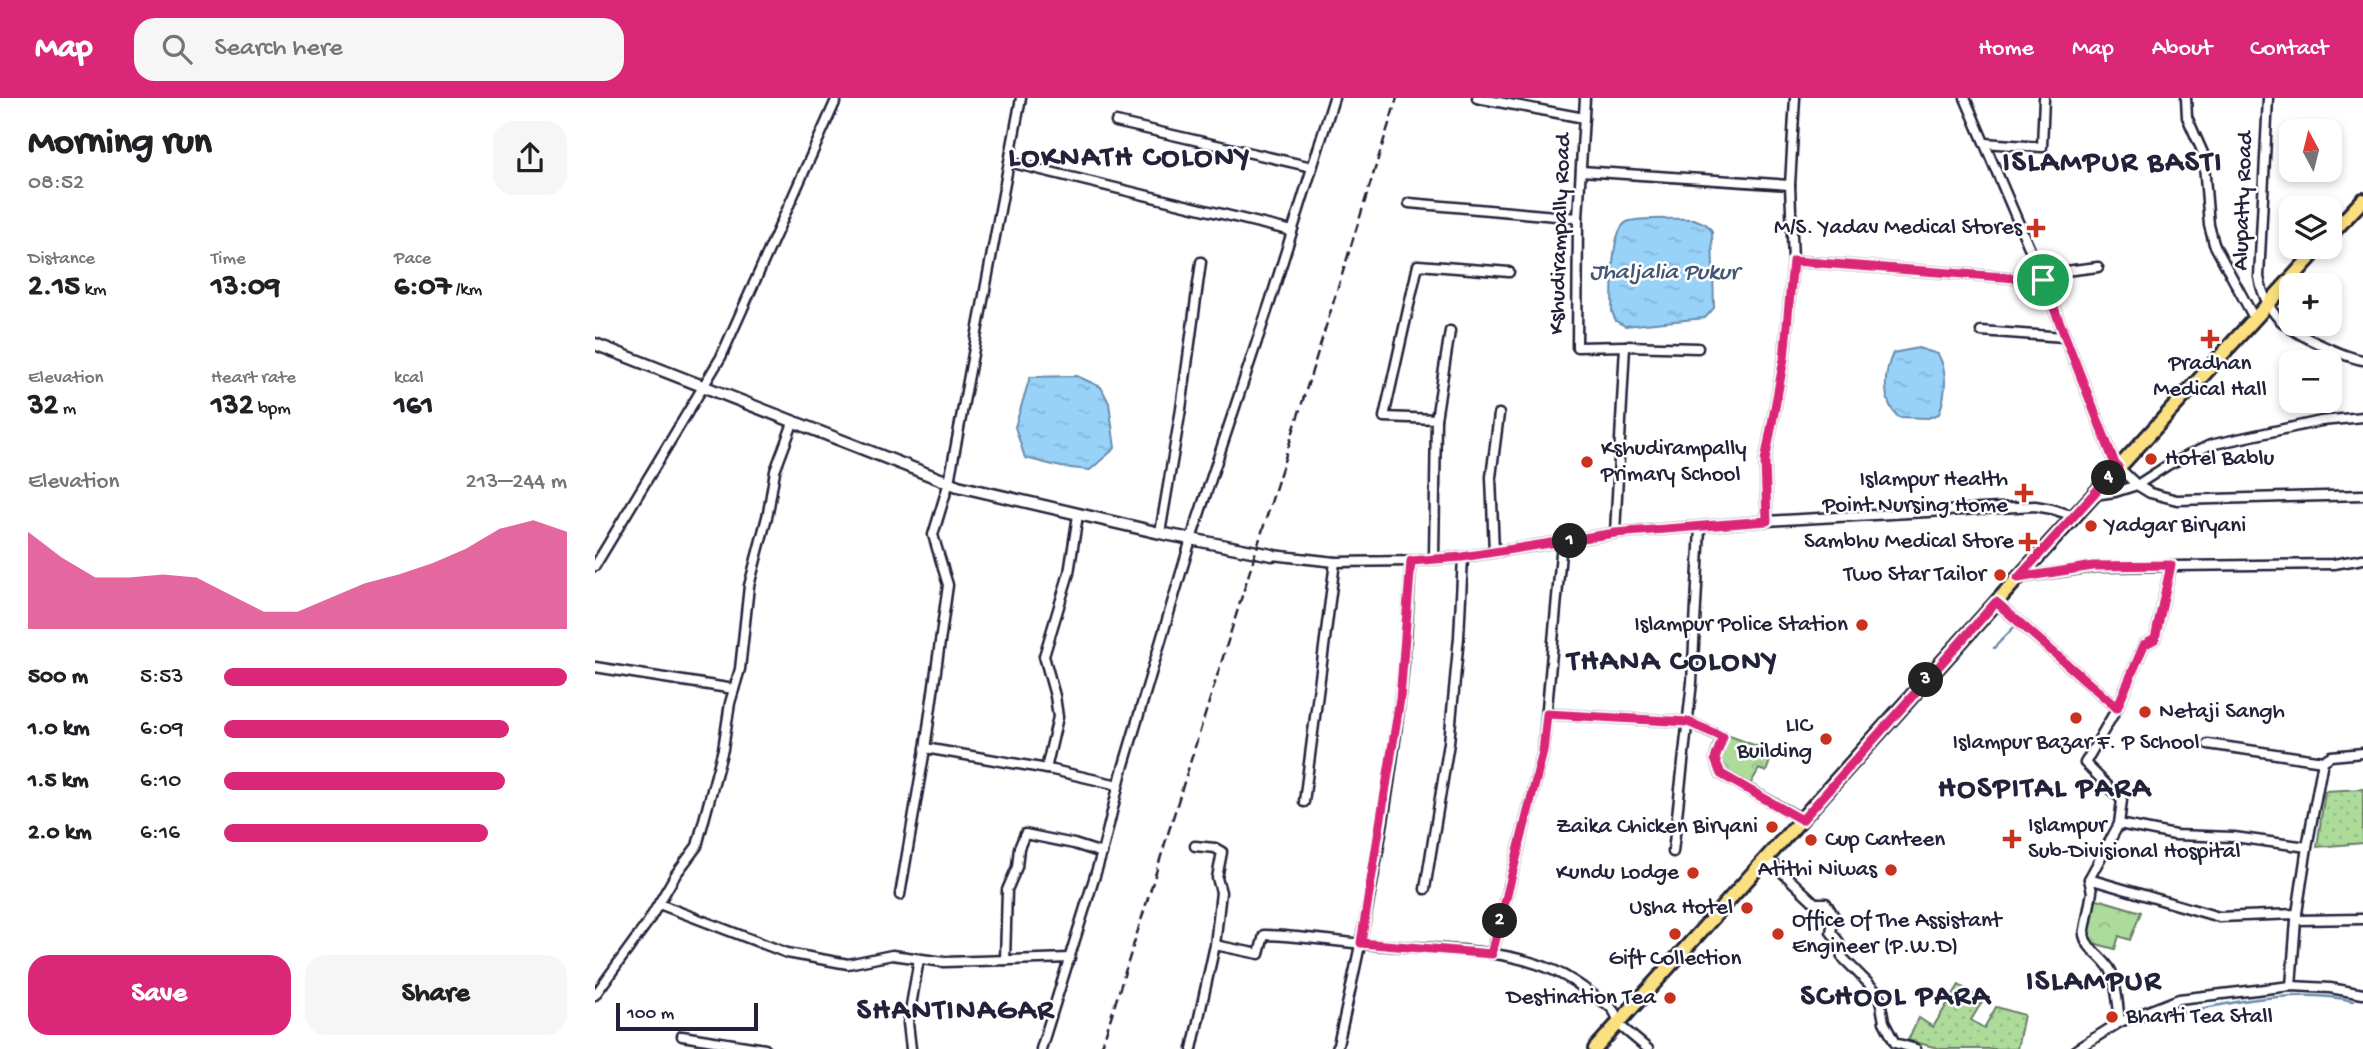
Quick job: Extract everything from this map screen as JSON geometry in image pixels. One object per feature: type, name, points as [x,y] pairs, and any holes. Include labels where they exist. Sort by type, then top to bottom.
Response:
[{"type":"main road","points":[[2342,222],[2363,200]]},
{"type":"main road","points":[[1595,1049],[2094,495],[2116,461],[2309,259]]},
{"type":"street","points":[[595,565],[726,346],[837,98]]},
{"type":"street","points":[[900,895],[925,748],[948,585],[933,535],[949,482],[1021,98]]},
{"type":"street","points":[[1041,1049],[1102,853],[1118,785],[1191,539],[1334,98]]},
{"type":"street","points":[[1477,98],[1584,118]]},
{"type":"street","name":"Kshudirampally Road","points":[[1585,98],[1578,218],[1577,347],[1625,346]]},
{"type":"street","points":[[1767,521],[1765,461],[1784,359],[1793,261],[1790,185],[1795,98]]},
{"type":"street","points":[[1965,98],[2043,280],[2116,461],[2137,485],[2150,494],[2177,500],[2363,495]]},
{"type":"street","points":[[1984,143],[2042,146],[2044,98]]},
{"type":"street","points":[[2186,98],[2187,117],[2203,153],[2209,225],[2214,244],[2254,318]]},
{"type":"street","name":"Alupatty Road","points":[[2268,98],[2259,277],[2268,304]]},
{"type":"street","points":[[1116,121],[1312,167]]},
{"type":"street","points":[[1009,162],[1292,230]]},
{"type":"street","points":[[1581,171],[1790,185]]},
{"type":"street","points":[[1409,203],[1578,218]]},
{"type":"street","points":[[1793,261],[2043,280],[2065,271],[2098,267]]},
{"type":"street","points":[[1160,533],[1181,410],[1201,262]]},
{"type":"street","points":[[1436,419],[1384,416],[1418,265],[1509,272]]},
{"type":"street","points":[[2268,304],[2286,325],[2340,354],[2363,360]]},
{"type":"street","points":[[1434,558],[1436,419],[1450,331]]},
{"type":"street","points":[[1981,331],[2064,337]]},
{"type":"street","points":[[595,344],[949,482],[1078,515],[1265,555],[1335,562],[1411,561],[1462,557],[1615,533],[1767,521],[2035,506],[2074,516]]},
{"type":"street","points":[[1615,533],[1625,346],[1698,348]]},
{"type":"street","points":[[1494,552],[1491,477],[1499,414]]},
{"type":"street","points":[[2094,495],[2137,485],[2168,465],[2210,445],[2321,421],[2363,417]]},
{"type":"street","points":[[595,995],[640,933],[676,874],[697,846],[723,749],[740,668],[749,586],[768,513],[775,471],[793,423]]},
{"type":"street","points":[[1046,769],[1058,717],[1044,656],[1069,573],[1078,515]]},
{"type":"street","points":[[1673,852],[1688,722],[1700,528]]},
{"type":"street","points":[[1492,954],[1543,752],[1562,542]]},
{"type":"street","points":[[1425,889],[1449,743],[1459,637],[1462,557]]},
{"type":"street","points":[[2018,578],[2093,566],[2334,564],[2363,559]]},
{"type":"street","points":[[1337,1049],[1361,943],[1400,699],[1411,561]]},
{"type":"street","points":[[1304,802],[1335,562]]},
{"type":"street","points":[[2120,1022],[2112,975],[2085,941],[2084,934],[2092,892],[2088,879],[2119,824],[2122,800],[2085,764],[2117,708],[2144,645],[2155,639],[2171,565]]},
{"type":"street","points":[[1996,602],[2117,708]]},
{"type":"street","points":[[595,667],[734,690]]},
{"type":"street","points":[[1547,714],[1688,722],[1723,737],[1715,759],[1721,774],[1802,820]]},
{"type":"street","points":[[2208,744],[2323,761]]},
{"type":"street","points":[[925,748],[1046,769],[1118,785]]},
{"type":"street","points":[[2291,986],[2297,917],[2323,761],[2331,755],[2363,753]]},
{"type":"street","points":[[2119,824],[2175,835],[2234,837],[2307,847]]},
{"type":"street","points":[[1005,960],[1007,890],[1017,867],[1019,848],[1025,834],[1102,853]]},
{"type":"street","points":[[1192,1049],[1215,945],[1221,892],[1217,878],[1222,852],[1216,848],[1195,846]]},
{"type":"street","points":[[1767,859],[1815,903],[1826,903],[1834,916],[1831,932],[1839,943],[1842,957],[1879,994],[1884,1022],[1895,1043],[1916,1049]]},
{"type":"street","points":[[2088,879],[2219,917],[2363,919]]},
{"type":"street","points":[[659,904],[787,953],[848,964],[892,955],[944,962],[1070,958]]},
{"type":"street","points":[[1215,945],[1259,954],[1264,935],[1298,936],[1492,954],[1553,970],[1575,982],[1611,1007],[1617,1014],[1618,1024],[1648,1049]]},
{"type":"street","points":[[911,1049],[908,1023],[919,958]]},
{"type":"street","points":[[2077,1049],[2120,1022],[2179,999],[2291,986],[2330,988],[2363,995]]},
{"type":"street","points":[[682,1036],[765,1049]]},
{"type":"green space","points":[[1727,735],[1773,752],[1766,772],[1759,769],[1748,788],[1722,772],[1719,758]]},
{"type":"green space","points":[[2363,789],[2363,843],[2317,847],[2325,791]]},
{"type":"green space","points":[[2094,898],[2141,912],[2130,940],[2119,936],[2115,949],[2093,943],[2088,938]]},
{"type":"green space","points":[[1959,985],[1983,1000],[1971,1020],[1984,1028],[1996,1007],[2024,1015],[2017,1049],[1941,1049],[1908,1040],[1919,1018],[1933,1027]]},
{"type":"water","name":"Jhaljalia Pukur","points":[[1640,219],[1694,219],[1706,224],[1712,231],[1714,308],[1705,318],[1625,326],[1616,321],[1612,312],[1613,263],[1621,228],[1627,222]]},
{"type":"water","points":[[1918,348],[1938,354],[1941,361],[1945,383],[1939,414],[1928,418],[1898,417],[1887,395],[1886,378],[1890,361],[1893,353]]},
{"type":"water","points":[[1077,376],[1101,387],[1109,403],[1115,448],[1090,470],[1061,467],[1025,458],[1015,427],[1030,377]]},
{"type":"waterway","points":[[1994,648],[2017,624]]},
{"type":"waterway","points":[[2132,1023],[2214,1006],[2271,998],[2327,997],[2353,1001]]},
{"type":"railway","points":[[1101,1049],[1397,98]]},
{"type":"place","name":"M/S. Yadav Medical Stores","points":[[2036,228]]},
{"type":"place","name":"Pradhan Medical Hall","points":[[2210,339]]},
{"type":"place","name":"Hotel Bablu","points":[[2151,459]]},
{"type":"place","name":"Kshudirampally Primary School","points":[[1587,462]]},
{"type":"place","name":"Islampur Health Point Nursing Home","points":[[2024,493]]},
{"type":"place","name":"Yadgar Biryani","points":[[2091,526]]},
{"type":"place","name":"Sambhu Medical Store","points":[[2028,542]]},
{"type":"place","name":"Two Star Tailor","points":[[2000,575]]},
{"type":"place","name":"Islampur Police Station","points":[[1862,625]]},
{"type":"place","name":"Netaji Sangh","points":[[2145,712]]},
{"type":"place","name":"Islampur Bazar F. P School","points":[[2076,718]]},
{"type":"place","name":"LIC Building","points":[[1826,739]]},
{"type":"place","name":"Zaika Chicken Biryani","points":[[1772,827]]},
{"type":"place","name":"Islampur Sub-Divisional Hospital","points":[[2012,839]]},
{"type":"place","name":"Cup Canteen","points":[[1811,840]]},
{"type":"place","name":"Atithi Niwas","points":[[1891,870]]},
{"type":"place","name":"Kundu Lodge","points":[[1693,873]]},
{"type":"place","name":"Usha Hotel","points":[[1747,908]]},
{"type":"place","name":"Gift Collection","points":[[1675,934]]},
{"type":"place","name":"Office Of The Assistant Engineer (P.W.D)","points":[[1778,934]]},
{"type":"place","name":"Destination Tea","points":[[1670,998]]},
{"type":"place","name":"Bharti Tea Stall","points":[[2112,1017]]},
{"type":"district","name":"LOKNATH COLONY","points":[[1130,159]]},
{"type":"district","name":"ISLAMPUR BASTI","points":[[2113,164]]},
{"type":"district","name":"THANA COLONY","points":[[1673,663]]},
{"type":"district","name":"HOSPITAL PARA","points":[[2045,790]]},
{"type":"district","name":"ISLAMPUR","points":[[2094,983]]},
{"type":"district","name":"SCHOOL PARA","points":[[1896,998]]},
{"type":"district","name":"SHANTINAGAR","points":[[956,1012]]},
{"type":"route","points":[[1793,261],[2043,280],[2118,467],[2018,578],[2093,566],[2171,565],[2155,639],[2144,645],[2117,708],[1996,602],[1802,820],[1721,774],[1715,759],[1723,737],[1688,722],[1547,714],[1543,752],[1492,954],[1361,943],[1384,814],[1400,699],[1411,561],[1462,557],[1615,533],[1767,521],[1765,461],[1784,359],[1793,261]]}]
